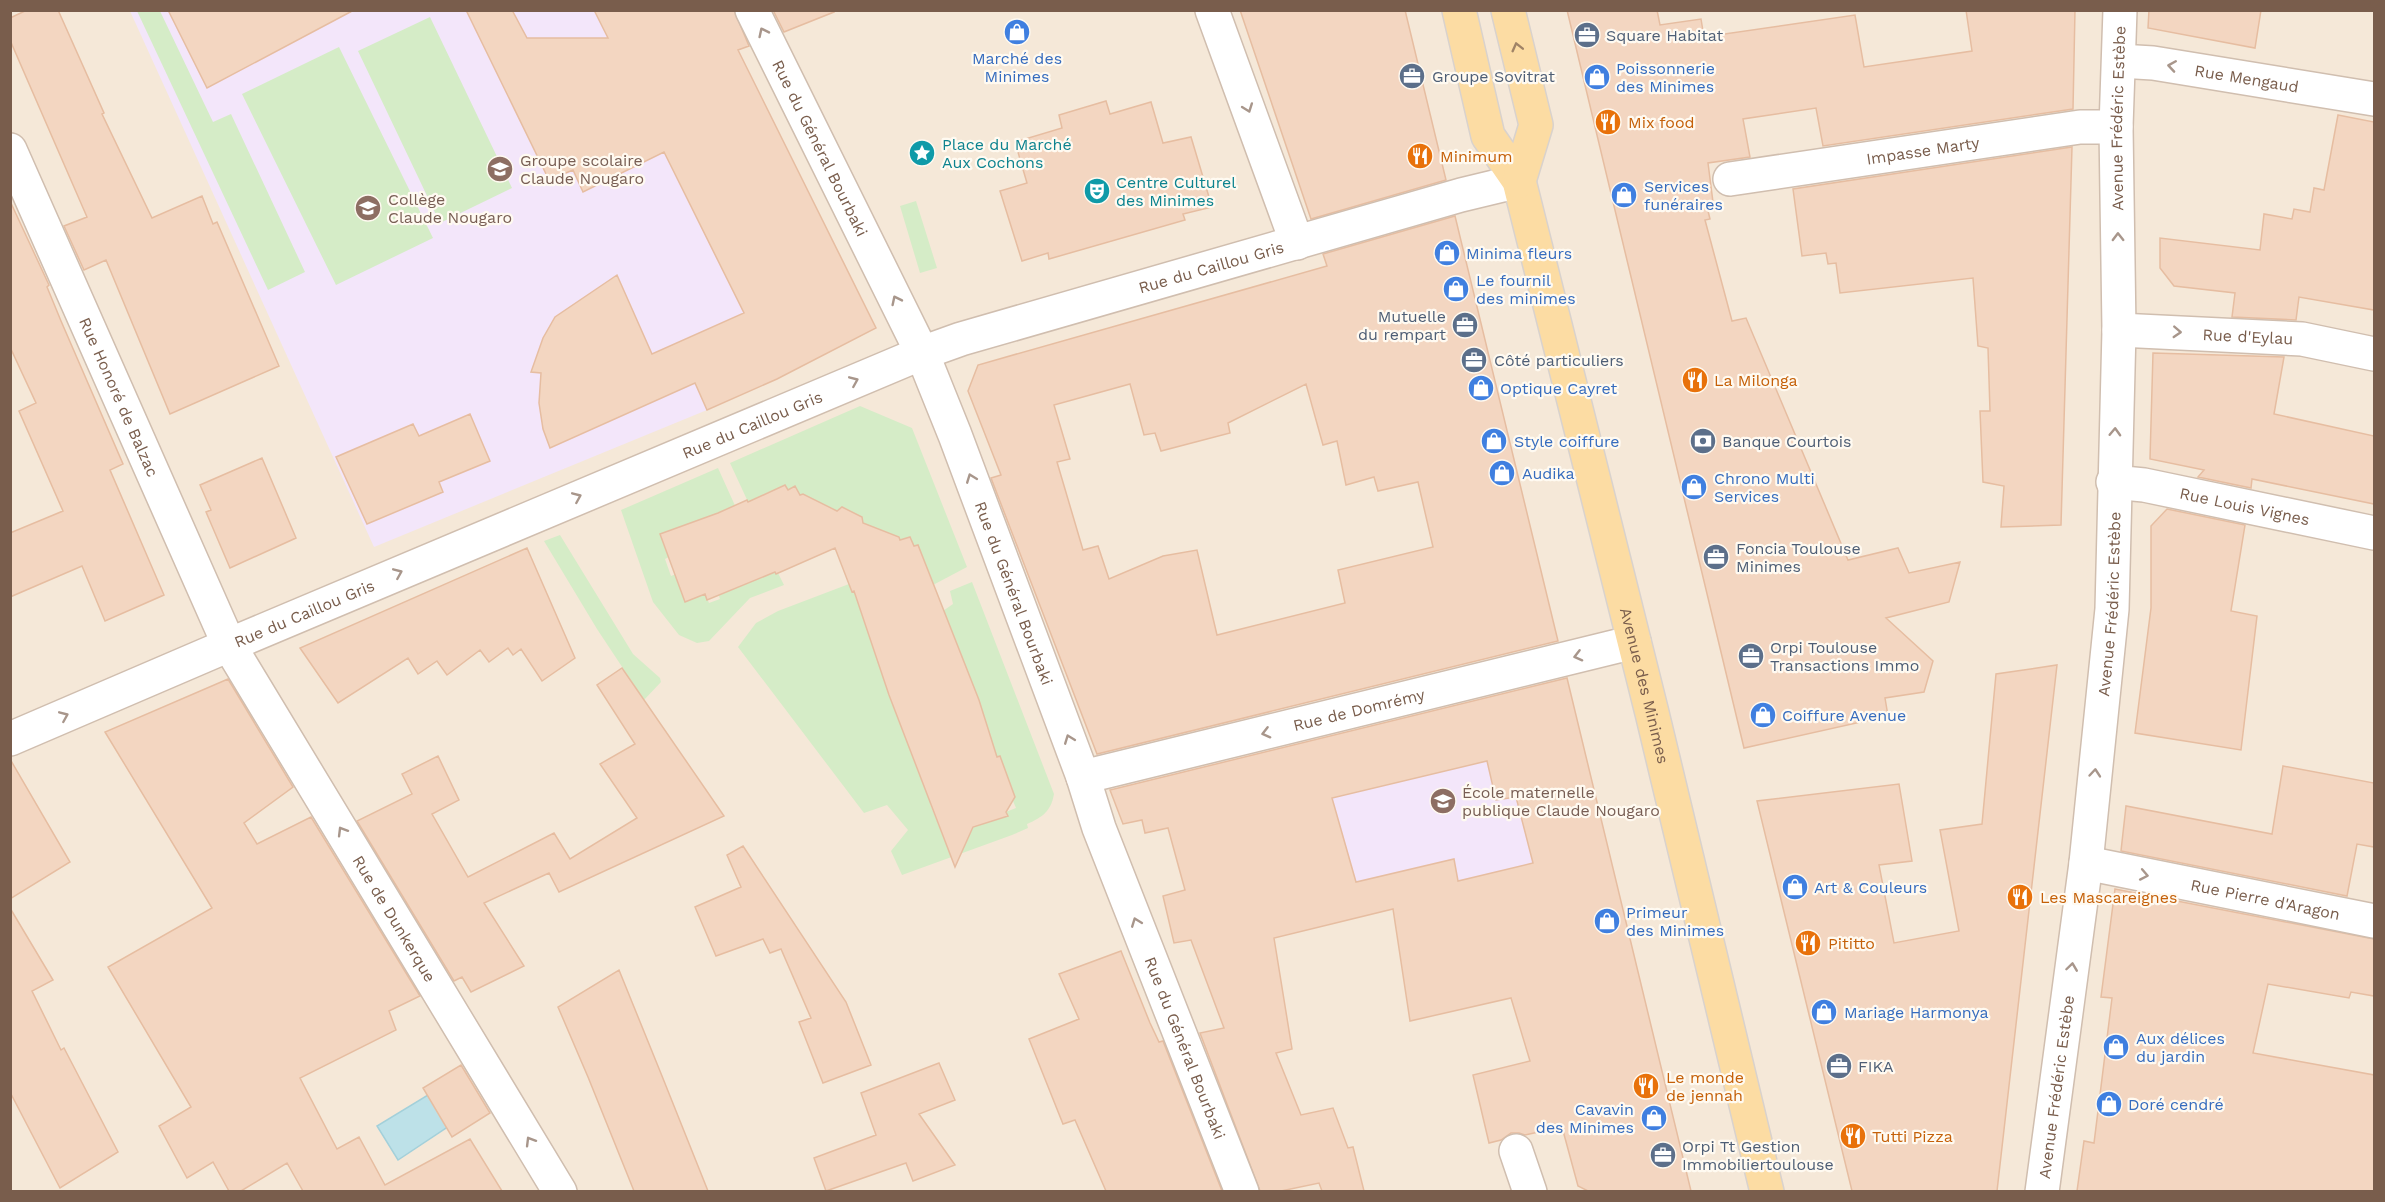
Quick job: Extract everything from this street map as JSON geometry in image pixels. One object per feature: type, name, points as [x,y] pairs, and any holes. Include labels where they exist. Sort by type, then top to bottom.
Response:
[{"type":"main road","name":"Avenue des Minimes","points":[[1459,10],[1488,136],[1519,181],[1767,1191]]},
{"type":"main road","points":[[1508,10],[1536,124],[1519,181]]},
{"type":"street","name":"Rue du Général Bourbaki","points":[[752,10],[922,353],[1083,777],[1099,828],[1242,1191]]},
{"type":"street","points":[[1212,10],[1297,243]]},
{"type":"street","name":"Avenue Frédéric Estèbe","points":[[2042,1191],[2086,863],[2112,609],[2113,482],[2119,330],[2116,127],[2120,10]]},
{"type":"street","name":"Rue Mengaud","points":[[2119,61],[2153,63],[2374,99]]},
{"type":"street","name":"Impasse Marty","points":[[1730,179],[2080,127],[2116,127]]},
{"type":"street","name":"Rue Honoré de Balzac","points":[[10,150],[229,645]]},
{"type":"street","name":"Rue du Caillou Gris","points":[[10,740],[229,645],[922,353],[961,339],[1461,195],[1519,181]]},
{"type":"street","name":"Rue d'Eylau","points":[[2119,330],[2302,339],[2374,354]]},
{"type":"street","name":"Rue Louis Vignes","points":[[2113,482],[2144,484],[2374,533]]},
{"type":"street","name":"Rue de Domrémy","points":[[1083,777],[1634,642]]},
{"type":"street","name":"Rue de Dunkerque","points":[[229,645],[560,1191]]},
{"type":"street","name":"Rue Pierre d'Aragon","points":[[2086,863],[2374,921]]},
{"type":"street","points":[[1516,1151],[1530,1191]]},
{"type":"shaded area","points":[[11,11],[2374,11],[2374,1191],[11,1191]]},
{"type":"shaded area","name":"Groupe scolaire Claude Nougaro","points":[[130,11],[719,11],[876,328],[777,379],[707,410],[374,547]]},
{"type":"shaded area","name":"École maternelle publique Claude Nougaro","points":[[1568,682],[1618,890],[1465,925],[1454,859],[1315,892],[1273,752]]},
{"type":"green space","points":[[137,11],[160,11],[213,122],[231,114],[305,272],[268,290]]},
{"type":"green space","points":[[430,17],[512,188],[440,223],[358,51]]},
{"type":"green space","points":[[339,47],[433,238],[336,285],[242,94]]},
{"type":"green space","points":[[916,201],[937,268],[920,273],[900,206]]},
{"type":"green space","points":[[860,406],[912,428],[967,567],[933,585],[918,545],[914,546],[910,537],[900,540],[899,536],[887,541],[878,536],[878,529],[863,523],[862,517],[843,507],[837,511],[803,494],[800,495],[795,486],[788,490],[785,485],[762,495],[762,499],[749,504],[730,463]]},
{"type":"green space","points":[[718,468],[737,510],[672,535],[669,530],[661,535],[669,557],[665,559],[671,576],[676,574],[685,602],[705,594],[709,603],[720,599],[717,590],[739,587],[777,571],[784,585],[750,598],[709,641],[697,643],[679,635],[653,602],[621,510]]},
{"type":"green space","points":[[560,535],[633,654],[660,678],[661,682],[644,700],[597,629],[544,541]]},
{"type":"green space","points":[[972,582],[1054,794],[1053,800],[1045,813],[1027,824],[1028,828],[902,875],[891,851],[908,830],[887,805],[864,813],[738,647],[756,623],[778,611],[849,584],[852,592],[856,591],[861,604],[859,606],[913,745],[909,748],[924,787],[927,786],[933,802],[930,804],[944,839],[964,847],[975,824],[1016,808],[1013,801],[1015,797],[999,756],[995,757],[982,723],[986,721],[953,633],[948,634],[940,613],[953,604],[950,591]]},
{"type":"water","points":[[446,1084],[449,1126],[398,1160],[377,1126]]},
{"type":"building","points":[[27,10],[58,10],[104,113],[102,114],[152,218],[202,196],[213,224],[217,222],[279,366],[170,414],[106,260],[84,270],[64,226],[87,217],[10,40],[10,18]]},
{"type":"building","points":[[168,10],[354,10],[207,88]]},
{"type":"building","points":[[466,10],[512,10],[527,38],[608,38],[594,10],[734,10],[749,46],[738,50],[876,328],[777,379],[707,410],[695,383],[550,448],[543,429],[539,403],[541,373],[531,372],[543,338],[555,317],[617,275],[652,354],[744,313],[664,152],[583,192],[573,170],[549,180]]},
{"type":"building","points":[[773,10],[833,10],[834,12],[784,32]]},
{"type":"building","points":[[1240,10],[1405,10],[1446,180],[1311,219]]},
{"type":"building","points":[[1567,10],[1657,10],[1660,25],[1701,19],[1704,37],[1855,15],[1864,67],[1972,51],[1966,10],[2075,10],[2073,109],[1823,146],[1816,108],[1743,119],[1750,157],[1708,163],[1714,210],[1708,211],[1710,219],[1705,220],[1732,321],[1746,318],[1848,560],[1898,548],[1909,573],[1960,562],[1949,602],[1886,618],[1933,661],[1924,692],[1885,698],[1888,716],[1744,748]]},
{"type":"building","points":[[2149,10],[2261,10],[2255,48],[2148,28]]},
{"type":"building","points":[[1106,101],[1110,114],[1151,102],[1163,143],[1191,137],[1212,207],[1183,214],[1185,220],[1049,259],[1048,253],[1022,261],[1000,191],[1027,183],[1015,142],[1062,128],[1059,115]]},
{"type":"building","points":[[2338,115],[2374,122],[2374,310],[2299,297],[2296,320],[2232,317],[2235,293],[2174,286],[2160,268],[2160,238],[2260,250],[2264,214],[2292,219],[2294,209],[2310,212],[2314,188],[2324,190]]},
{"type":"building","points":[[2072,147],[2061,525],[2001,527],[2004,486],[1983,482],[1980,411],[1990,411],[1988,348],[1978,346],[1973,278],[1840,293],[1836,263],[1828,264],[1826,253],[1802,256],[1793,189]]},
{"type":"building","points":[[10,201],[49,285],[47,287],[61,321],[123,464],[110,470],[164,595],[105,621],[82,566],[10,597],[10,533],[63,511],[19,411],[36,403],[10,347]]},
{"type":"building","points":[[1455,216],[1558,641],[1097,754],[991,478],[1001,475],[968,391],[978,365],[1327,266],[1323,254]],"holes":[[[1130,384],[1144,435],[1155,433],[1161,451],[1230,433],[1228,423],[1306,384],[1323,445],[1337,441],[1346,485],[1374,477],[1378,491],[1418,482],[1433,547],[1338,570],[1345,603],[1217,635],[1197,550],[1163,556],[1109,579],[1098,546],[1083,550],[1057,462],[1070,459],[1054,405]]]},
{"type":"building","points":[[2153,353],[2284,357],[2274,414],[2374,436],[2374,504],[2252,479],[2251,488],[2198,477],[2204,470],[2150,459]]},
{"type":"building","points":[[470,414],[490,461],[439,482],[443,492],[367,524],[336,457],[413,424],[419,436]]},
{"type":"building","points":[[262,458],[296,538],[230,568],[206,512],[211,510],[200,485]]},
{"type":"building","points":[[785,485],[788,490],[795,486],[800,495],[803,494],[837,511],[842,507],[862,517],[863,523],[899,537],[900,540],[910,537],[914,546],[918,545],[979,700],[997,757],[1000,756],[1015,797],[1006,812],[1008,816],[973,827],[955,867],[889,695],[854,591],[852,592],[835,548],[776,574],[775,572],[707,600],[705,594],[685,602],[660,534],[747,500],[748,502]]},
{"type":"building","points":[[2167,509],[2245,525],[2231,611],[2257,616],[2241,750],[2135,733],[2151,608],[2151,526]]},
{"type":"building","points":[[527,548],[575,658],[542,681],[521,649],[513,655],[508,648],[489,662],[480,650],[447,675],[437,661],[418,674],[408,658],[338,703],[300,648]]},
{"type":"building","points":[[2057,665],[1997,1191],[1852,1191],[1757,801],[1899,784],[1912,861],[1879,865],[1894,943],[1959,931],[1940,830],[1982,824],[1996,674]]},
{"type":"building","points":[[622,668],[724,816],[559,892],[549,873],[484,903],[524,966],[471,992],[462,977],[454,981],[357,821],[412,794],[402,774],[438,756],[459,800],[432,814],[468,877],[554,833],[570,859],[637,818],[600,764],[635,744],[597,685]]},
{"type":"building","points":[[1567,678],[1691,1191],[1588,1191],[1578,1186],[1562,1127],[1525,1135],[1511,1133],[1501,1140],[1489,1143],[1473,1075],[1530,1061],[1511,998],[1410,1021],[1393,909],[1274,938],[1292,1049],[1276,1053],[1301,1115],[1333,1108],[1348,1148],[1353,1147],[1364,1191],[1322,1191],[1319,1183],[1281,1191],[1260,1191],[1200,1033],[1224,1028],[1191,940],[1174,943],[1163,896],[1185,890],[1168,828],[1145,833],[1142,820],[1123,824],[1110,790]],"holes":[[[1487,761],[1496,800],[1516,797],[1533,863],[1458,881],[1454,859],[1356,882],[1332,798]]]},
{"type":"building","points":[[228,679],[293,787],[244,823],[257,844],[311,817],[420,996],[389,1011],[396,1030],[300,1078],[337,1149],[359,1137],[385,1185],[470,1139],[502,1191],[303,1191],[287,1163],[241,1191],[229,1191],[213,1162],[187,1178],[159,1126],[191,1107],[108,967],[212,908],[105,732]]},
{"type":"building","points":[[10,759],[70,862],[10,899]]},
{"type":"building","points":[[2283,766],[2374,783],[2374,847],[2357,844],[2347,896],[2121,851],[2126,806],[2272,834]]},
{"type":"building","points":[[743,846],[846,1002],[871,1065],[823,1083],[799,1022],[811,1018],[781,949],[770,953],[763,939],[716,956],[695,907],[741,887],[727,855]]},
{"type":"building","points":[[2115,889],[2374,939],[2374,996],[2351,992],[2349,998],[2268,984],[2253,1053],[2374,1075],[2374,1191],[2077,1191],[2084,1141],[2094,1143],[2112,998],[2101,997]]},
{"type":"building","points":[[10,908],[53,980],[32,991],[61,1050],[64,1048],[118,1152],[60,1188],[10,1092]]},
{"type":"building","points":[[1121,951],[1150,1023],[1159,1042],[1163,1041],[1222,1191],[1106,1191],[1075,1120],[1063,1124],[1029,1039],[1079,1019],[1059,974]]},
{"type":"building","points":[[619,970],[708,1191],[634,1191],[558,1007]]},
{"type":"building","points":[[939,1063],[955,1100],[919,1114],[955,1165],[913,1181],[906,1163],[826,1191],[814,1158],[876,1135],[861,1093]]},
{"type":"building","points":[[461,1065],[490,1113],[452,1137],[423,1088]]},
{"type":"place","name":"Marché des Minimes","points":[[1017,32]]},
{"type":"place","name":"Square Habitat","points":[[1587,35]]},
{"type":"place","name":"Groupe Sovitrat","points":[[1412,76]]},
{"type":"place","name":"Poissonnerie des Minimes","points":[[1597,77]]},
{"type":"place","name":"Mix food","points":[[1608,122]]},
{"type":"place","name":"Place du Marché Aux Cochons","points":[[922,153]]},
{"type":"place","name":"Minimum","points":[[1420,156]]},
{"type":"place","name":"Groupe scolaire Claude Nougaro","points":[[500,169]]},
{"type":"place","name":"Centre Culturel des Minimes","points":[[1097,191]]},
{"type":"place","name":"Services funéraires","points":[[1624,195]]},
{"type":"place","name":"Collège Claude Nougaro","points":[[368,208]]},
{"type":"place","name":"Minima fleurs","points":[[1447,253]]},
{"type":"place","name":"Le fournil des minimes","points":[[1456,289]]},
{"type":"place","name":"Mutuelle du rempart","points":[[1465,325]]},
{"type":"place","name":"Côté particuliers","points":[[1474,360]]},
{"type":"place","name":"La Milonga","points":[[1695,380]]},
{"type":"place","name":"Optique Cayret","points":[[1481,388]]},
{"type":"place","name":"Style coiffure","points":[[1494,441]]},
{"type":"place","name":"Banque Courtois","points":[[1703,441]]},
{"type":"place","name":"Audika","points":[[1502,473]]},
{"type":"place","name":"Chrono Multi Services","points":[[1694,487]]},
{"type":"place","name":"Foncia Toulouse Minimes","points":[[1716,557]]},
{"type":"place","name":"Orpi Toulouse Transactions Immo","points":[[1751,656]]},
{"type":"place","name":"Coiffure Avenue","points":[[1763,715]]},
{"type":"place","name":"École maternelle publique Claude Nougaro","points":[[1443,801]]},
{"type":"place","name":"Art & Couleurs","points":[[1795,887]]},
{"type":"place","name":"Les Mascareignes","points":[[2020,897]]},
{"type":"place","name":"Primeur des Minimes","points":[[1607,921]]},
{"type":"place","name":"Pititto","points":[[1808,943]]},
{"type":"place","name":"Mariage Harmonya","points":[[1824,1012]]},
{"type":"place","name":"Aux délices du jardin","points":[[2116,1047]]},
{"type":"place","name":"FIKA","points":[[1839,1066]]},
{"type":"place","name":"Le monde de jennah","points":[[1646,1086]]},
{"type":"place","name":"Doré cendré","points":[[2109,1104]]},
{"type":"place","name":"Cavavin des Minimes","points":[[1654,1118]]},
{"type":"place","name":"Tutti Pizza","points":[[1853,1136]]},
{"type":"place","name":"Orpi Tt Gestion Immobiliertoulouse","points":[[1663,1155]]}]
